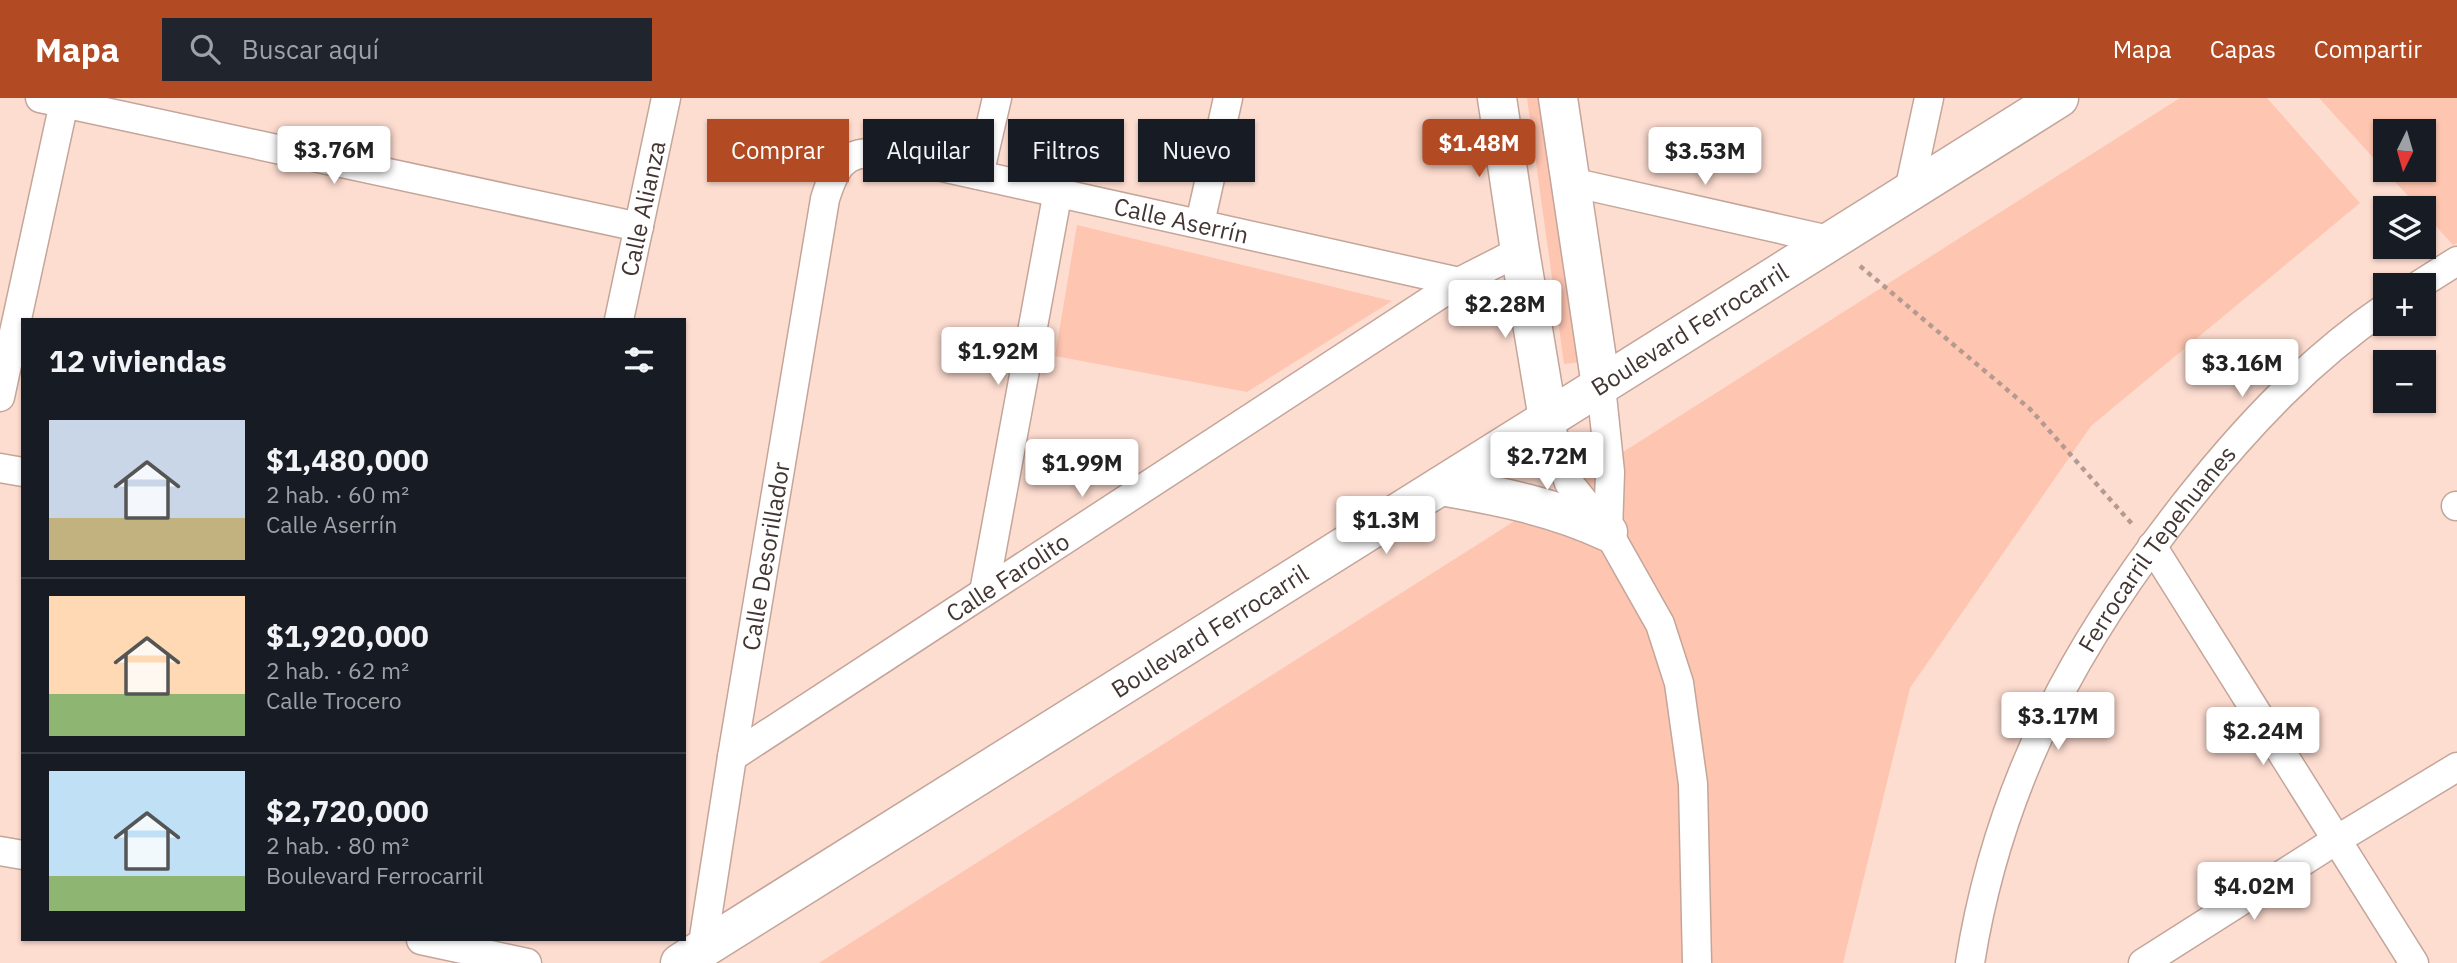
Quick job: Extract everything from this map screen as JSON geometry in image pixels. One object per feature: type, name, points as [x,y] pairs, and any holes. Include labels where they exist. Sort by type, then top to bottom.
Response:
[{"type":"main road","points":[[1497,98],[1548,418]]},
{"type":"main road","points":[[1558,98],[1601,386]]},
{"type":"main road","name":"Boulevard Ferrocarril","points":[[691,956],[2059,98]]},
{"type":"main road","points":[[1441,486],[1507,497],[1580,519],[1608,533]]},
{"type":"street","name":"Calle Alianza","points":[[618,318],[666,98]]},
{"type":"street","points":[[992,119],[997,98]]},
{"type":"street","points":[[1200,223],[1228,98]]},
{"type":"street","points":[[1909,191],[1929,98]]},
{"type":"street","points":[[0,397],[56,100],[639,227]]},
{"type":"street","name":"Calle Aserrín","points":[[994,178],[1459,282]]},
{"type":"street","name":"Calle Desorillador","points":[[691,956],[732,757],[825,199],[832,182]]},
{"type":"street","points":[[1571,182],[1829,240]]},
{"type":"street","points":[[984,592],[1058,191]]},
{"type":"street","points":[[1459,282],[1520,250]]},
{"type":"street","points":[[2436,274],[2457,261]]},
{"type":"street","name":"Calle Farolito","points":[[732,757],[1459,282]]},
{"type":"street","name":"Ferrocarril Tepehuanes","points":[[1970,963],[1991,862],[2012,796],[2043,724],[2077,659],[2152,546],[2213,468],[2269,405],[2319,359],[2373,317]]},
{"type":"street","points":[[1601,386],[1610,472],[1608,533]]},
{"type":"street","points":[[1548,418],[1569,483],[1608,533],[1660,624],[1679,684],[1693,784],[1697,963]]},
{"type":"street","points":[[0,467],[21,472]]},
{"type":"street","points":[[2152,546],[2414,963]]},
{"type":"street","points":[[2143,963],[2457,767]]},
{"type":"street","points":[[0,850],[21,855]]},
{"type":"street","points":[[426,941],[527,963]]},
{"type":"path","points":[[1829,240],[2029,409],[2152,546]]},
{"type":"shaded area","points":[[1527,98],[1544,98],[1581,362],[1564,364]]},
{"type":"shaded area","points":[[2180,98],[2267,98],[2360,203],[2091,426],[1910,688],[1843,963],[819,963]]},
{"type":"shaded area","points":[[2319,98],[2457,98],[2457,243],[2453,245],[2436,226],[2436,196],[2408,196],[2395,182],[2436,182],[2436,119],[2373,119],[2373,157]]},
{"type":"shaded area","points":[[1077,225],[1392,301],[1247,392],[1055,356]]}]
